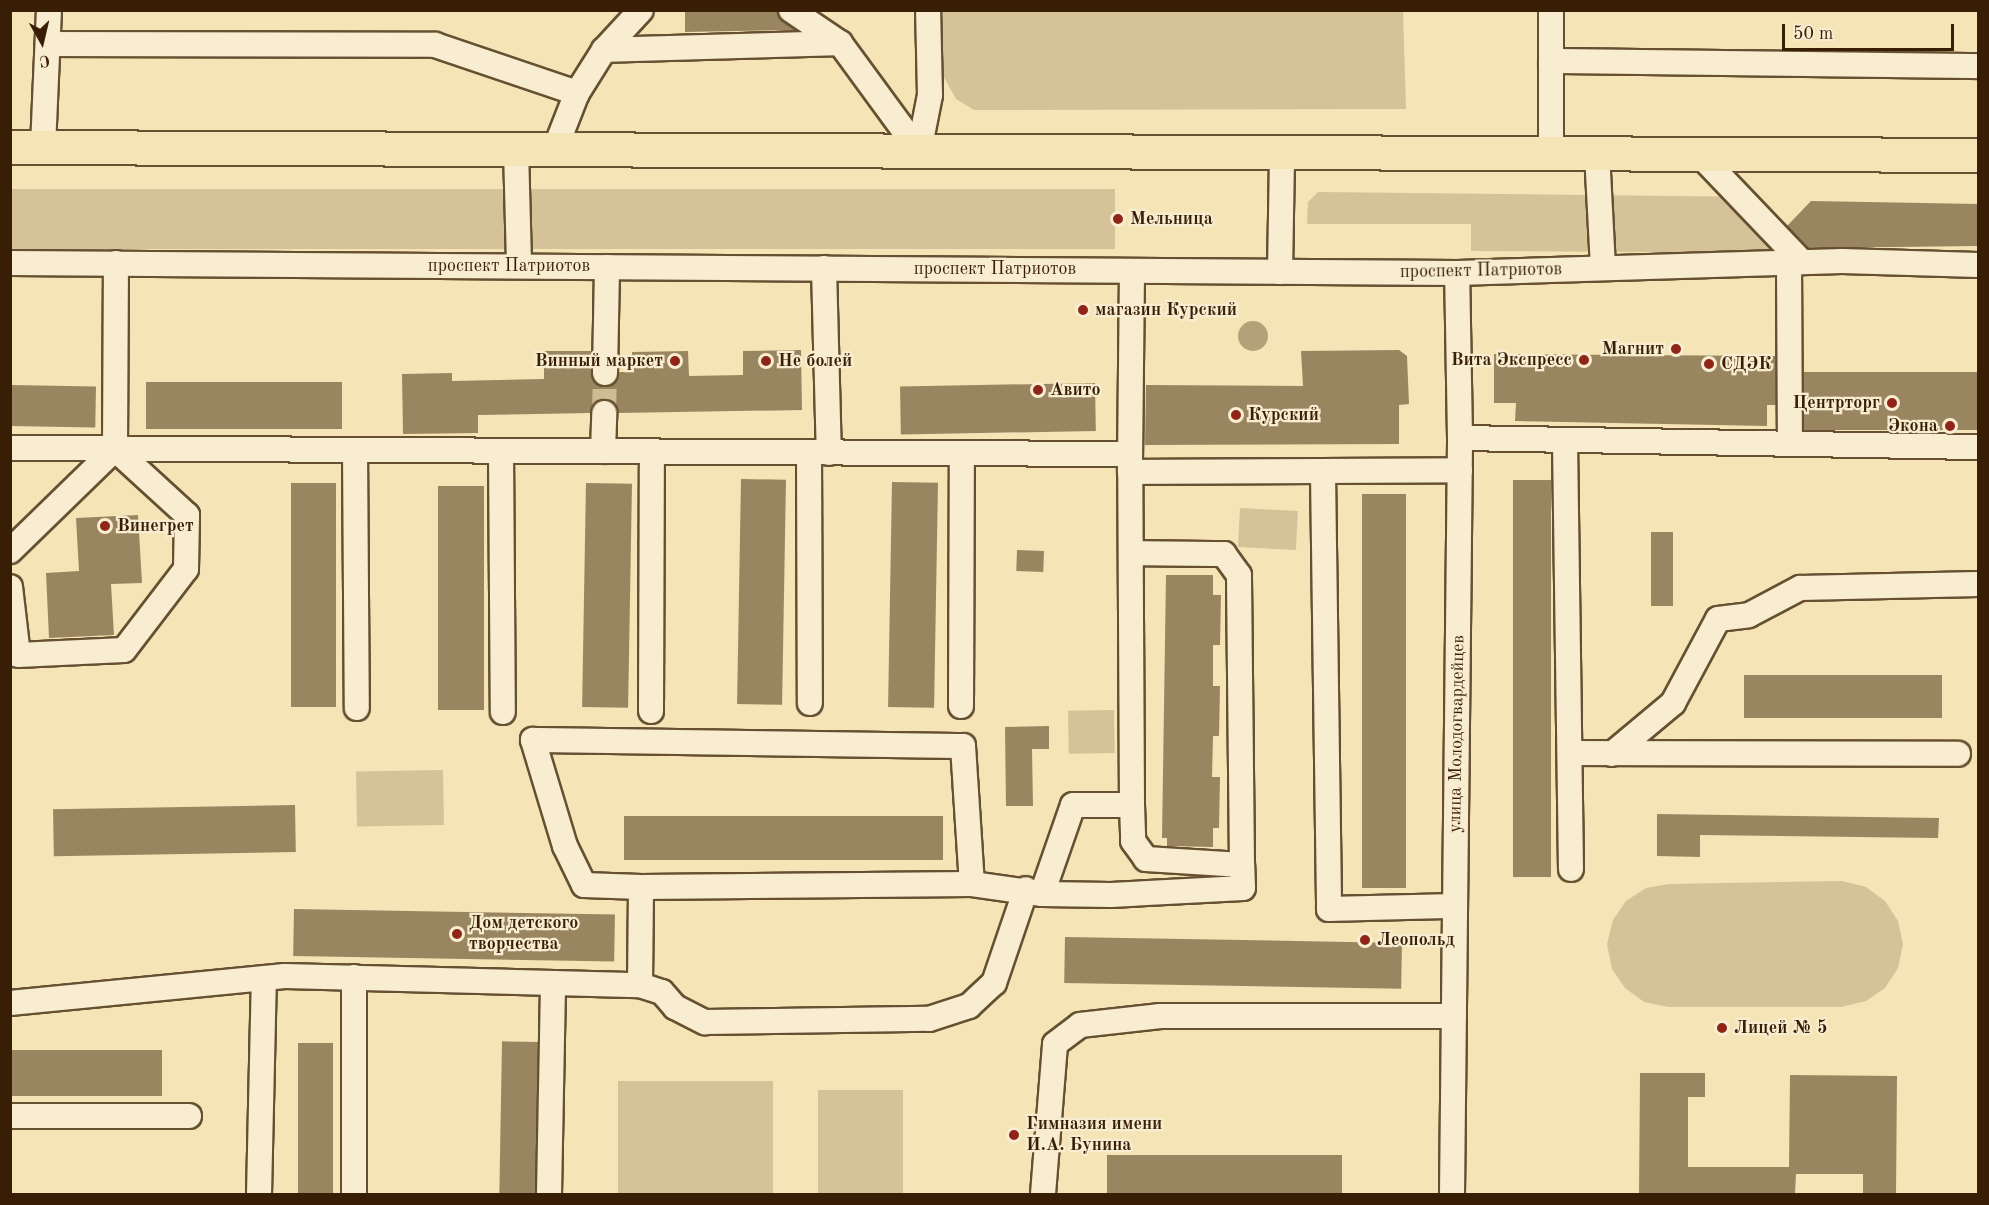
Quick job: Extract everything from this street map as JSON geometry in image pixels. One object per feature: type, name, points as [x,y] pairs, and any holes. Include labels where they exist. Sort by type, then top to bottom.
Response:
[{"type":"highway","points":[[10,147],[1978,155]]},
{"type":"street","points":[[43,147],[49,10]]},
{"type":"street","points":[[555,149],[577,93],[604,50],[641,10]]},
{"type":"street","points":[[791,10],[840,43],[919,151]]},
{"type":"street","points":[[919,151],[930,95],[928,10]]},
{"type":"street","points":[[1551,10],[1551,153]]},
{"type":"street","points":[[604,50],[840,43]]},
{"type":"street","points":[[49,44],[435,45],[577,93]]},
{"type":"street","points":[[1551,61],[1978,66]]},
{"type":"street","points":[[516,149],[519,266]]},
{"type":"street","points":[[1280,272],[1282,152]]},
{"type":"street","points":[[1597,153],[1603,268]]},
{"type":"street","points":[[1698,153],[1795,262],[1790,443]]},
{"type":"street","name":"проспект Патриотов","points":[[10,263],[1456,273],[1795,262],[1978,265]]},
{"type":"street","points":[[10,550],[115,449],[116,263]]},
{"type":"street","points":[[605,373],[607,267]]},
{"type":"street","points":[[810,703],[824,268]]},
{"type":"street","points":[[1132,271],[1130,463],[1133,553],[1131,805],[1133,841],[1146,859],[1242,865]]},
{"type":"street","name":"улица Молодогвардейцев","points":[[1452,1194],[1460,470],[1456,273]]},
{"type":"street","points":[[603,451],[604,413]]},
{"type":"street","points":[[1460,438],[1978,447]]},
{"type":"street","points":[[1565,441],[1571,869]]},
{"type":"street","points":[[10,448],[962,453],[1323,473],[1460,470]]},
{"type":"street","points":[[10,587],[18,655],[124,650],[186,569],[187,515],[115,449]]},
{"type":"street","points":[[355,450],[357,708]]},
{"type":"street","points":[[501,451],[503,712]]},
{"type":"street","points":[[651,711],[652,452]]},
{"type":"street","points":[[961,706],[962,453]]},
{"type":"street","points":[[1323,473],[1329,909],[1455,906]]},
{"type":"street","points":[[972,884],[963,746],[533,740],[561,836],[584,885],[640,887],[972,884],[1034,891],[1243,888],[1239,575],[1224,554],[1133,553]]},
{"type":"street","points":[[1612,754],[1672,703],[1718,619],[1749,615],[1800,588],[1978,584]]},
{"type":"street","points":[[1570,753],[1958,754]]},
{"type":"street","points":[[10,1003],[264,979],[354,977],[640,986],[662,992],[675,1007],[705,1022],[929,1019],[969,1006],[994,983],[1073,805],[1131,805]]},
{"type":"street","points":[[640,887],[640,986]]},
{"type":"street","points":[[354,977],[354,1194]]},
{"type":"street","points":[[259,1194],[264,979]]},
{"type":"street","points":[[549,1194],[553,983]]},
{"type":"street","points":[[1043,1194],[1055,1044],[1080,1024],[1160,1016],[1454,1016]]},
{"type":"street","points":[[10,1116],[189,1116]]},
{"type":"shaded area","points":[[938,11],[1403,11],[1406,109],[974,110],[956,99],[941,72]]},
{"type":"shaded area","points":[[11,189],[1115,189],[1115,249],[11,249]]},
{"type":"shaded area","points":[[1318,192],[1760,197],[1810,253],[1471,251],[1471,224],[1307,224],[1308,202]]},
{"type":"shaded area","points":[[1253,321],[1264,325],[1268,336],[1264,347],[1253,351],[1242,347],[1238,336],[1242,325]]},
{"type":"shaded area","points":[[1240,508],[1298,511],[1296,550],[1238,547]]},
{"type":"shaded area","points":[[1114,710],[1115,753],[1069,754],[1068,711]]},
{"type":"shaded area","points":[[443,770],[444,825],[357,827],[356,772]]},
{"type":"shaded area","points":[[1842,881],[1866,887],[1885,901],[1898,921],[1903,944],[1898,968],[1885,988],[1866,1001],[1841,1007],[1669,1007],[1644,1002],[1625,988],[1612,969],[1607,944],[1613,920],[1626,901],[1646,888],[1669,884]]},
{"type":"shaded area","points":[[618,1081],[773,1081],[773,1194],[618,1194]]},
{"type":"shaded area","points":[[818,1090],[903,1090],[903,1194],[818,1194]]},
{"type":"building","points":[[685,10],[777,10],[795,30],[685,32]]},
{"type":"building","points":[[1811,201],[1978,204],[1978,246],[1808,248],[1787,226]]},
{"type":"building","points":[[801,350],[802,410],[618,413],[612,401],[604,399],[592,405],[590,413],[478,415],[478,433],[403,434],[402,374],[452,373],[452,381],[544,379],[544,351],[591,351],[592,379],[605,387],[617,381],[619,372],[632,372],[632,352],[688,351],[689,376],[743,375],[743,351]]},
{"type":"building","points":[[1399,350],[1407,356],[1409,404],[1399,405],[1399,444],[1145,445],[1146,385],[1303,386],[1301,351]]},
{"type":"building","points":[[1494,354],[1775,356],[1776,405],[1767,405],[1767,426],[1515,421],[1516,403],[1494,403]]},
{"type":"building","points":[[1804,372],[1978,372],[1978,430],[1804,430]]},
{"type":"building","points":[[146,382],[342,382],[342,429],[146,429]]},
{"type":"building","points":[[1095,383],[1096,431],[901,434],[900,386]]},
{"type":"building","points":[[10,385],[96,387],[95,427],[10,426]]},
{"type":"building","points":[[741,479],[786,480],[782,705],[737,704]]},
{"type":"building","points":[[1513,480],[1551,480],[1551,877],[1513,877]]},
{"type":"building","points":[[892,482],[938,483],[934,708],[888,707]]},
{"type":"building","points":[[291,483],[336,483],[336,707],[291,707]]},
{"type":"building","points":[[586,483],[632,484],[628,708],[582,707]]},
{"type":"building","points":[[438,486],[484,486],[484,710],[438,710]]},
{"type":"building","points":[[1362,494],[1406,494],[1406,888],[1362,888]]},
{"type":"building","points":[[138,515],[142,583],[111,584],[114,635],[49,638],[46,573],[79,571],[76,518]]},
{"type":"building","points":[[1651,532],[1673,532],[1673,606],[1651,606]]},
{"type":"building","points":[[1017,550],[1044,551],[1043,572],[1016,571]]},
{"type":"building","points":[[1166,575],[1213,575],[1213,595],[1221,595],[1220,645],[1213,645],[1213,686],[1220,686],[1219,736],[1213,736],[1212,777],[1220,777],[1219,828],[1213,828],[1213,847],[1167,846],[1167,838],[1162,838]]},
{"type":"building","points":[[1744,675],[1942,675],[1942,718],[1744,718]]},
{"type":"building","points":[[1049,726],[1049,749],[1032,749],[1033,806],[1006,806],[1005,727]]},
{"type":"building","points":[[295,805],[296,852],[54,856],[53,809]]},
{"type":"building","points":[[1657,814],[1939,818],[1938,838],[1700,835],[1700,857],[1657,856]]},
{"type":"building","points":[[624,816],[943,816],[943,860],[624,860]]},
{"type":"building","points":[[294,909],[615,915],[614,962],[293,956]]},
{"type":"building","points":[[1065,937],[1402,943],[1401,989],[1064,983]]},
{"type":"building","points":[[502,1041],[538,1042],[535,1194],[499,1193]]},
{"type":"building","points":[[298,1043],[333,1043],[333,1194],[298,1194]]},
{"type":"building","points":[[10,1050],[162,1050],[162,1096],[10,1096]]},
{"type":"building","points":[[1640,1073],[1705,1073],[1705,1097],[1688,1097],[1688,1167],[1789,1167],[1790,1075],[1897,1076],[1896,1194],[1863,1194],[1863,1174],[1796,1174],[1795,1194],[1639,1194]]},
{"type":"building","points":[[1107,1155],[1342,1155],[1342,1194],[1107,1194]]},
{"type":"tunnel","points":[[604,413],[605,373]]},
{"type":"place","name":"Мельница","points":[[1118,219]]},
{"type":"place","name":"магазин Курский","points":[[1083,310]]},
{"type":"place","name":"Магнит","points":[[1676,349]]},
{"type":"place","name":"Вита Экспресс","points":[[1584,360]]},
{"type":"place","name":"Винный маркет","points":[[675,361]]},
{"type":"place","name":"Не болей","points":[[766,361]]},
{"type":"place","name":"СДЭК","points":[[1709,364]]},
{"type":"place","name":"Авито","points":[[1038,390]]},
{"type":"place","name":"Центрторг","points":[[1892,403]]},
{"type":"place","name":"Курский","points":[[1236,415]]},
{"type":"place","name":"Экона","points":[[1950,426]]},
{"type":"place","name":"Винегрет","points":[[105,526]]},
{"type":"place","name":"Дом детского творчества","points":[[457,934]]},
{"type":"place","name":"Леопольд","points":[[1365,940]]},
{"type":"place","name":"Лицей № 5","points":[[1722,1028]]},
{"type":"place","name":"Гимназия имени И.А. Бунина","points":[[1014,1135]]}]
